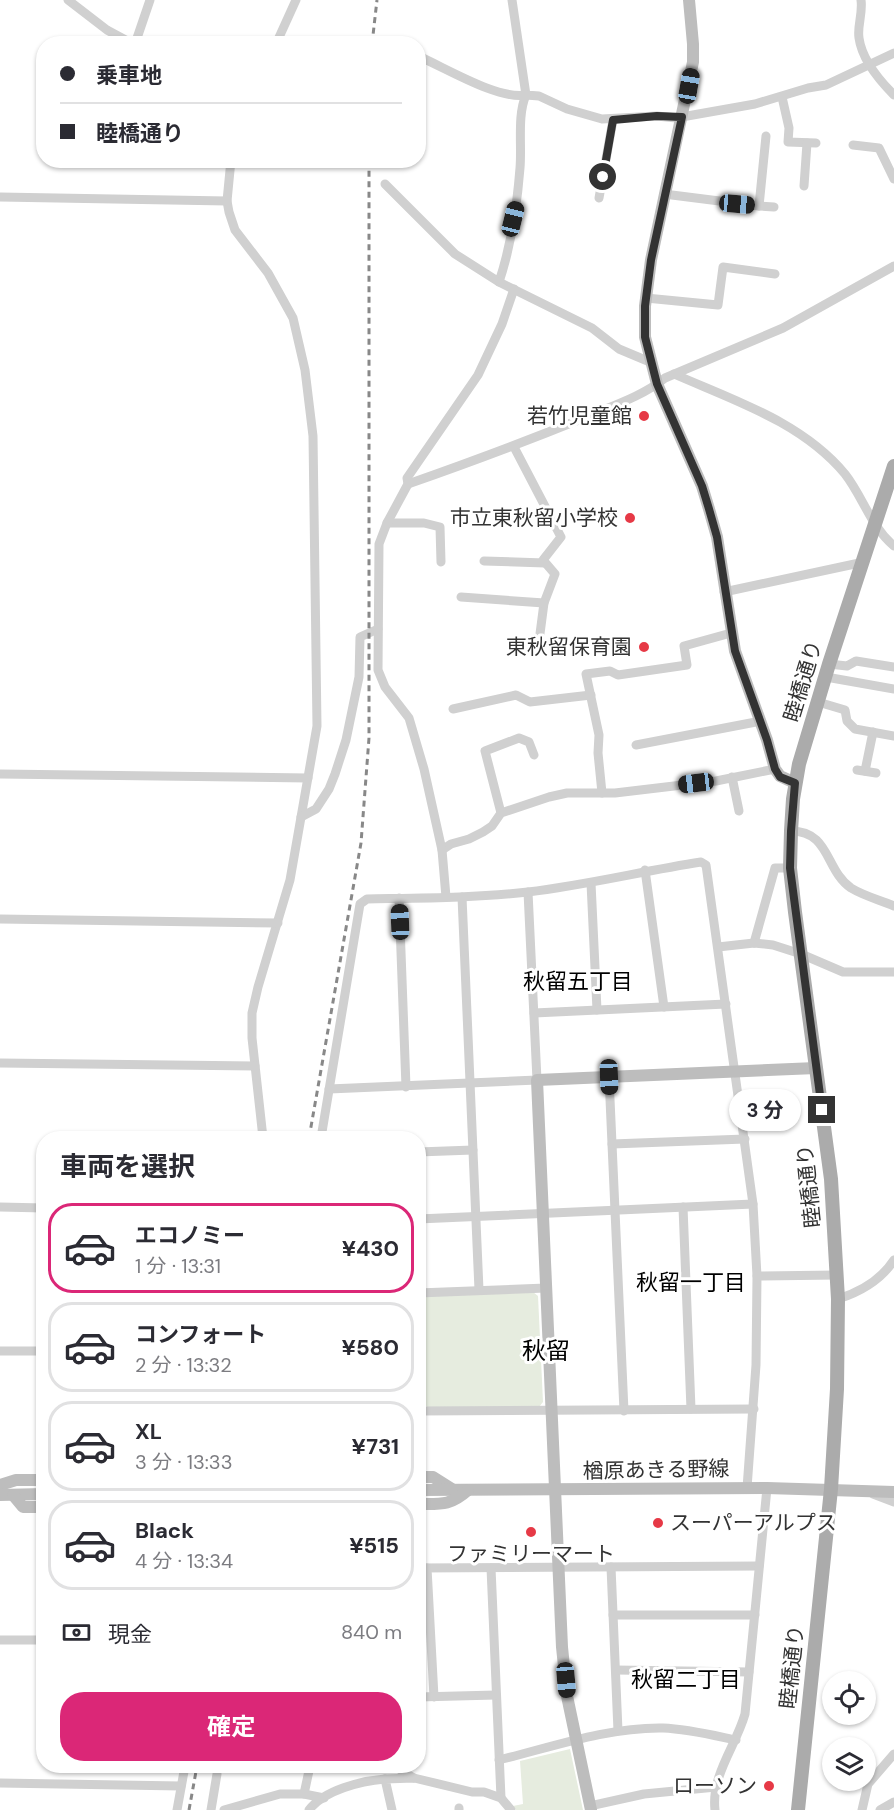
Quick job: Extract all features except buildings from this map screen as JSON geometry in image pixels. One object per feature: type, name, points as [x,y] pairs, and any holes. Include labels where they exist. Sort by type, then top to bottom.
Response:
[{"type":"main road","points":[[689,0],[693,62],[664,194],[646,297],[645,337],[657,384],[702,486],[717,537],[735,651],[761,721],[775,769],[780,777],[795,783]]},
{"type":"main road","name":"睦橋通り","points":[[798,1810],[831,1489],[837,1389],[838,1299],[831,1179],[790,868],[791,831],[795,783],[818,702],[875,525],[891,488],[894,466]]},
{"type":"main road","points":[[591,1808],[567,1696],[555,1491],[537,1080],[816,1068]]},
{"type":"main road","points":[[426,1477],[433,1477],[452,1490]]},
{"type":"main road","points":[[0,1485],[16,1480],[36,1480]]},
{"type":"main road","name":"楢原あきる野線","points":[[426,1490],[767,1488],[894,1492]]},
{"type":"main road","points":[[426,1504],[443,1504],[456,1500],[468,1490]]},
{"type":"main road","points":[[6,1495],[36,1494]]},
{"type":"main road","points":[[6,1495],[23,1507],[36,1507]]},
{"type":"street","points":[[68,0],[107,30],[119,36]]},
{"type":"street","points":[[137,36],[150,0]]},
{"type":"street","points":[[280,36],[296,0]]},
{"type":"street","points":[[499,282],[505,265],[516,204],[526,95],[512,0]]},
{"type":"street","points":[[861,0],[859,39],[870,65],[894,95]]},
{"type":"street","points":[[426,60],[504,94],[538,96],[583,114],[613,120],[702,115],[782,97],[808,88],[826,85],[894,53]]},
{"type":"street","points":[[782,97],[789,128],[788,142],[812,143],[804,186]]},
{"type":"street","points":[[599,198],[613,120]]},
{"type":"street","points":[[759,206],[766,136]]},
{"type":"street","points":[[853,145],[879,148],[894,179]]},
{"type":"street","points":[[230,168],[227,201],[235,230],[268,273],[293,318],[305,370],[313,436],[317,726],[290,880],[252,1014],[262,1131]]},
{"type":"street","points":[[385,184],[453,253],[499,282],[592,328],[619,349],[650,362]]},
{"type":"street","points":[[664,194],[774,207]]},
{"type":"street","points":[[0,197],[227,201]]},
{"type":"street","points":[[408,484],[514,447],[615,404],[674,374],[783,328],[894,266]]},
{"type":"street","points":[[646,297],[718,305],[723,267],[775,274]]},
{"type":"street","points":[[446,897],[442,850],[424,769],[409,718],[384,687],[378,670],[379,544],[387,523],[408,484],[407,478],[478,375],[502,324],[514,289]]},
{"type":"street","points":[[674,374],[799,433],[844,473],[875,525],[894,546]]},
{"type":"street","points":[[514,447],[561,537],[543,560],[555,574],[544,603],[538,649]]},
{"type":"street","points":[[387,523],[424,523],[440,527],[441,562]]},
{"type":"street","points":[[484,561],[545,563]]},
{"type":"street","points":[[724,592],[864,562]]},
{"type":"street","points":[[461,597],[544,603]]},
{"type":"street","points":[[301,817],[316,809],[329,789],[345,740],[359,677],[360,637],[378,629]]},
{"type":"street","points":[[602,794],[598,735],[586,674],[610,671],[618,675],[687,665],[684,646],[731,633]]},
{"type":"street","points":[[828,671],[856,661],[894,667]]},
{"type":"street","points":[[828,671],[894,689]]},
{"type":"street","points":[[453,709],[516,695],[530,702],[591,695]]},
{"type":"street","points":[[818,702],[845,710],[847,721],[855,729],[894,736]]},
{"type":"street","points":[[636,745],[761,721]]},
{"type":"street","points":[[873,732],[861,771],[876,773]]},
{"type":"street","points":[[501,813],[485,751],[519,738],[529,742],[534,755]]},
{"type":"street","points":[[442,850],[451,844],[483,832],[492,826],[501,813],[549,797],[567,793],[602,794],[775,769]]},
{"type":"street","points":[[0,774],[308,778]]},
{"type":"street","points":[[732,777],[739,811]]},
{"type":"street","points":[[791,831],[802,831],[820,842],[840,876],[851,887],[894,906]]},
{"type":"street","points":[[322,1131],[360,904],[367,899],[462,897],[528,892],[591,883],[645,870],[701,862],[706,865],[753,1204],[757,1276],[754,1409],[747,1488]]},
{"type":"street","points":[[754,943],[775,868],[790,868]]},
{"type":"street","points":[[645,870],[664,1007]]},
{"type":"street","points":[[591,883],[597,1010]]},
{"type":"street","points":[[329,1089],[537,1080],[528,892]]},
{"type":"street","points":[[462,897],[479,1290]]},
{"type":"street","points":[[399,898],[406,1087]]},
{"type":"street","points":[[0,919],[278,922]]},
{"type":"street","points":[[718,947],[754,943],[773,945],[843,972],[894,972]]},
{"type":"street","points":[[534,1013],[726,1004]]},
{"type":"street","points":[[0,1063],[255,1066]]},
{"type":"street","points":[[609,1077],[624,1411]]},
{"type":"street","points":[[612,1144],[745,1138]]},
{"type":"street","points":[[426,1152],[473,1150]]},
{"type":"street","points":[[426,1219],[753,1204]]},
{"type":"street","points":[[0,1207],[36,1208]]},
{"type":"street","points":[[683,1207],[691,1410]]},
{"type":"street","points":[[838,1299],[869,1284],[887,1270],[894,1260]]},
{"type":"street","points":[[757,1276],[837,1275]]},
{"type":"street","points":[[426,1293],[546,1288]]},
{"type":"street","points":[[0,1351],[36,1351]]},
{"type":"street","points":[[426,1411],[754,1409]]},
{"type":"street","points":[[715,1810],[716,1787],[722,1767],[736,1740],[745,1714],[767,1488]]},
{"type":"street","points":[[862,1490],[894,1502]]},
{"type":"street","points":[[426,1568],[759,1566]]},
{"type":"street","points":[[611,1567],[618,1731]]},
{"type":"street","points":[[491,1568],[501,1798]]},
{"type":"street","points":[[426,1603],[434,1697]]},
{"type":"street","points":[[614,1615],[755,1615]]},
{"type":"street","points":[[0,1640],[36,1640]]},
{"type":"street","points":[[616,1670],[749,1672]]},
{"type":"street","points":[[426,1697],[496,1695]]},
{"type":"street","points":[[499,1760],[618,1731],[662,1728],[736,1740]]},
{"type":"street","points":[[862,1810],[868,1784],[894,1754]]},
{"type":"street","points":[[177,1810],[184,1773]]},
{"type":"street","points":[[304,1794],[308,1773]]},
{"type":"street","points":[[405,1773],[414,1779]]},
{"type":"street","points":[[211,1810],[217,1774]]},
{"type":"street","points":[[385,1779],[392,1810]]},
{"type":"street","points":[[309,1810],[315,1802],[324,1797],[365,1780],[414,1779],[472,1792],[484,1792],[501,1798],[512,1810]]},
{"type":"street","points":[[0,1783],[181,1786]]},
{"type":"street","points":[[591,1808],[644,1794],[716,1787]]},
{"type":"street","points":[[224,1810],[280,1794],[324,1797]]},
{"type":"street","points":[[881,1810],[894,1802]]},
{"type":"street","points":[[881,1810],[894,1808]]},
{"type":"shaded area","points":[[533,1292],[538,1296],[543,1402],[539,1407],[430,1409],[426,1406],[426,1296]]},
{"type":"shaded area","points":[[570,1749],[583,1810],[516,1810],[513,1806],[523,1804],[520,1761]]},
{"type":"railway","points":[[373,36],[377,0]]},
{"type":"railway","points":[[310,1131],[361,843],[369,738],[369,168]]},
{"type":"railway","points":[[189,1810],[196,1773]]},
{"type":"place","name":"若竹児童館","points":[[644,416]]},
{"type":"place","name":"市立東秋留小学校","points":[[630,518]]},
{"type":"place","name":"東秋留保育園","points":[[644,647]]},
{"type":"place","name":"スーパーアルプス","points":[[658,1523]]},
{"type":"place","name":"ファミリーマート","points":[[531,1532]]},
{"type":"place","name":"ローソン","points":[[769,1786]]},
{"type":"district","name":"秋留五丁目","points":[[578,981]]},
{"type":"district","name":"秋留一丁目","points":[[691,1282]]},
{"type":"district","name":"秋留","points":[[546,1351]]},
{"type":"district","name":"秋留二丁目","points":[[686,1679]]},
{"type":"route","points":[[603,177],[613,120],[657,116],[682,117],[651,260],[645,306],[645,337],[657,384],[702,486],[709,509],[717,537],[735,651],[775,769],[780,777],[795,783],[790,868],[822,1110]]}]
